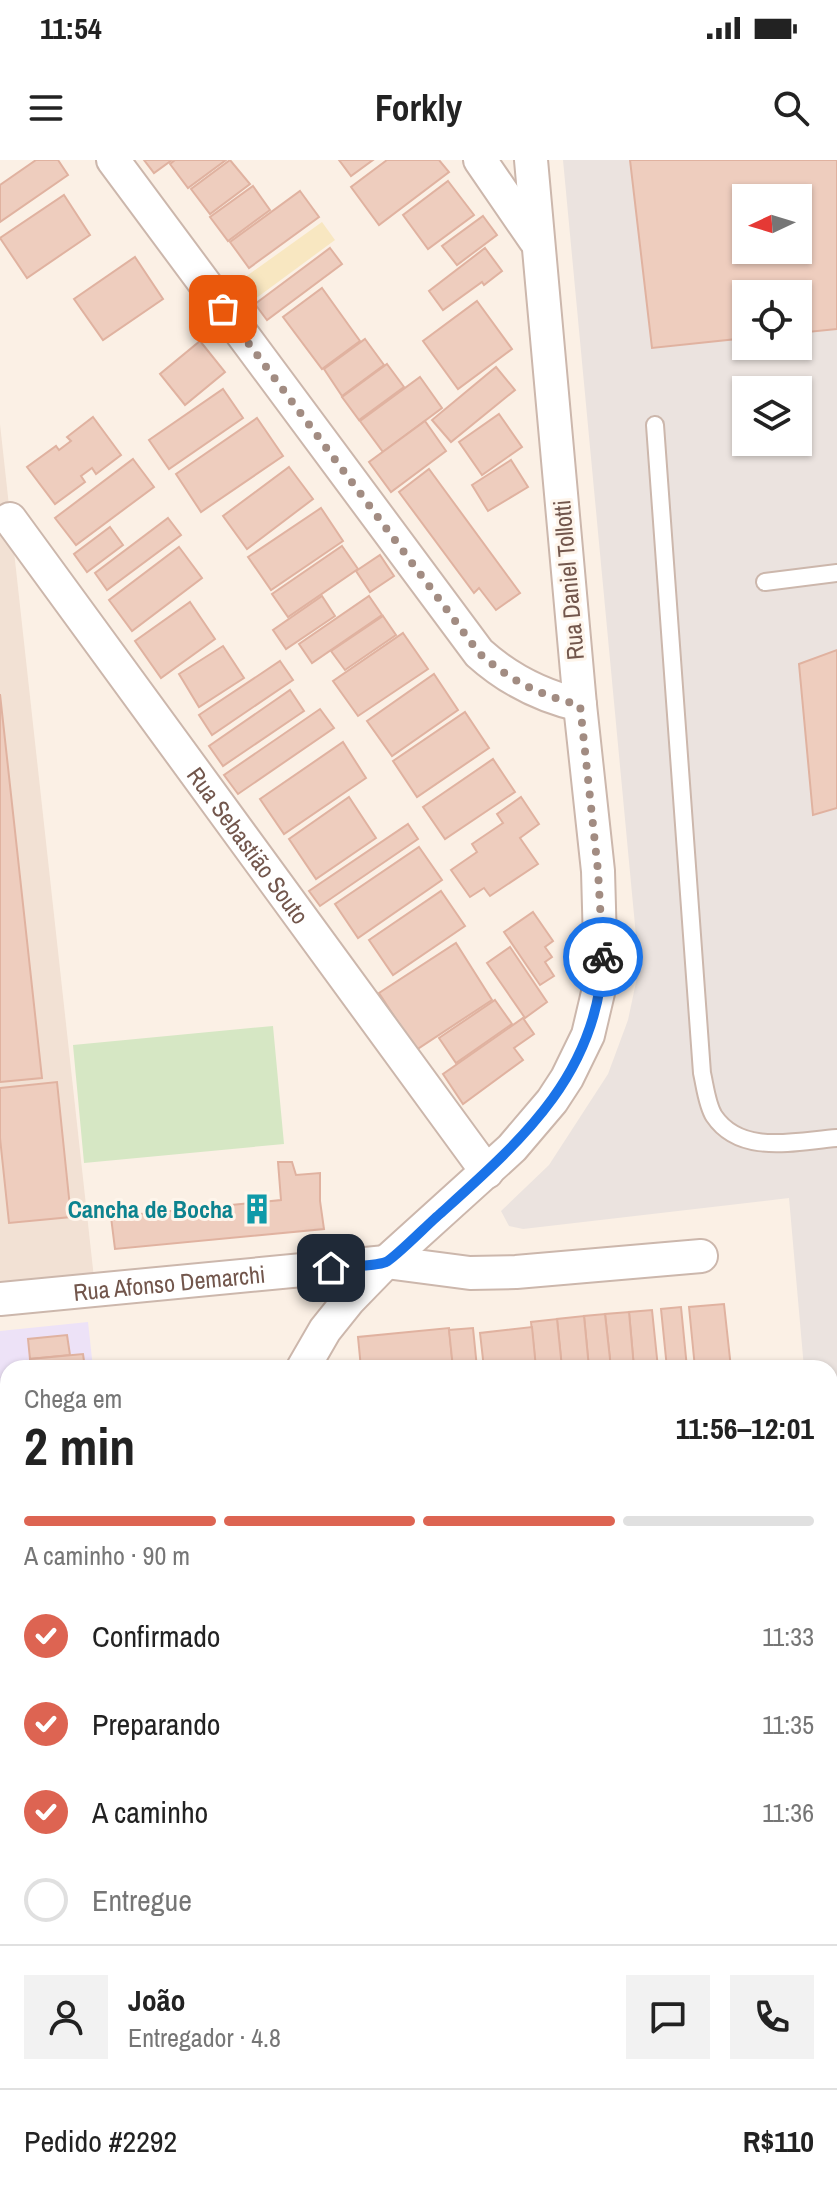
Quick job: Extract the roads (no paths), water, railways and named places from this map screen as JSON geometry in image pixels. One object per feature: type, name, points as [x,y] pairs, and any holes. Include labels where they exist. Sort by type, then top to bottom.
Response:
[{"type":"street","points":[[113,160],[479,653],[512,679],[560,700],[580,705]]},
{"type":"street","points":[[480,160],[537,243]]},
{"type":"street","name":"Rua Daniel Tollotti","points":[[308,1360],[325,1330],[349,1300],[533,1126],[567,1078],[588,1035],[601,980],[598,871],[531,160]]},
{"type":"street","name":"Rua Sebastião Souto","points":[[10,519],[487,1172]]},
{"type":"street","name":"Rua Afonso Demarchi","points":[[0,1299],[386,1262],[470,1273],[701,1256]]},
{"type":"lane","points":[[655,425],[702,1073],[713,1114],[730,1134],[760,1143],[837,1138]]},
{"type":"lane","points":[[765,582],[837,573]]},
{"type":"place","name":"Cancha de Bocha","points":[[257,1209]]}]
